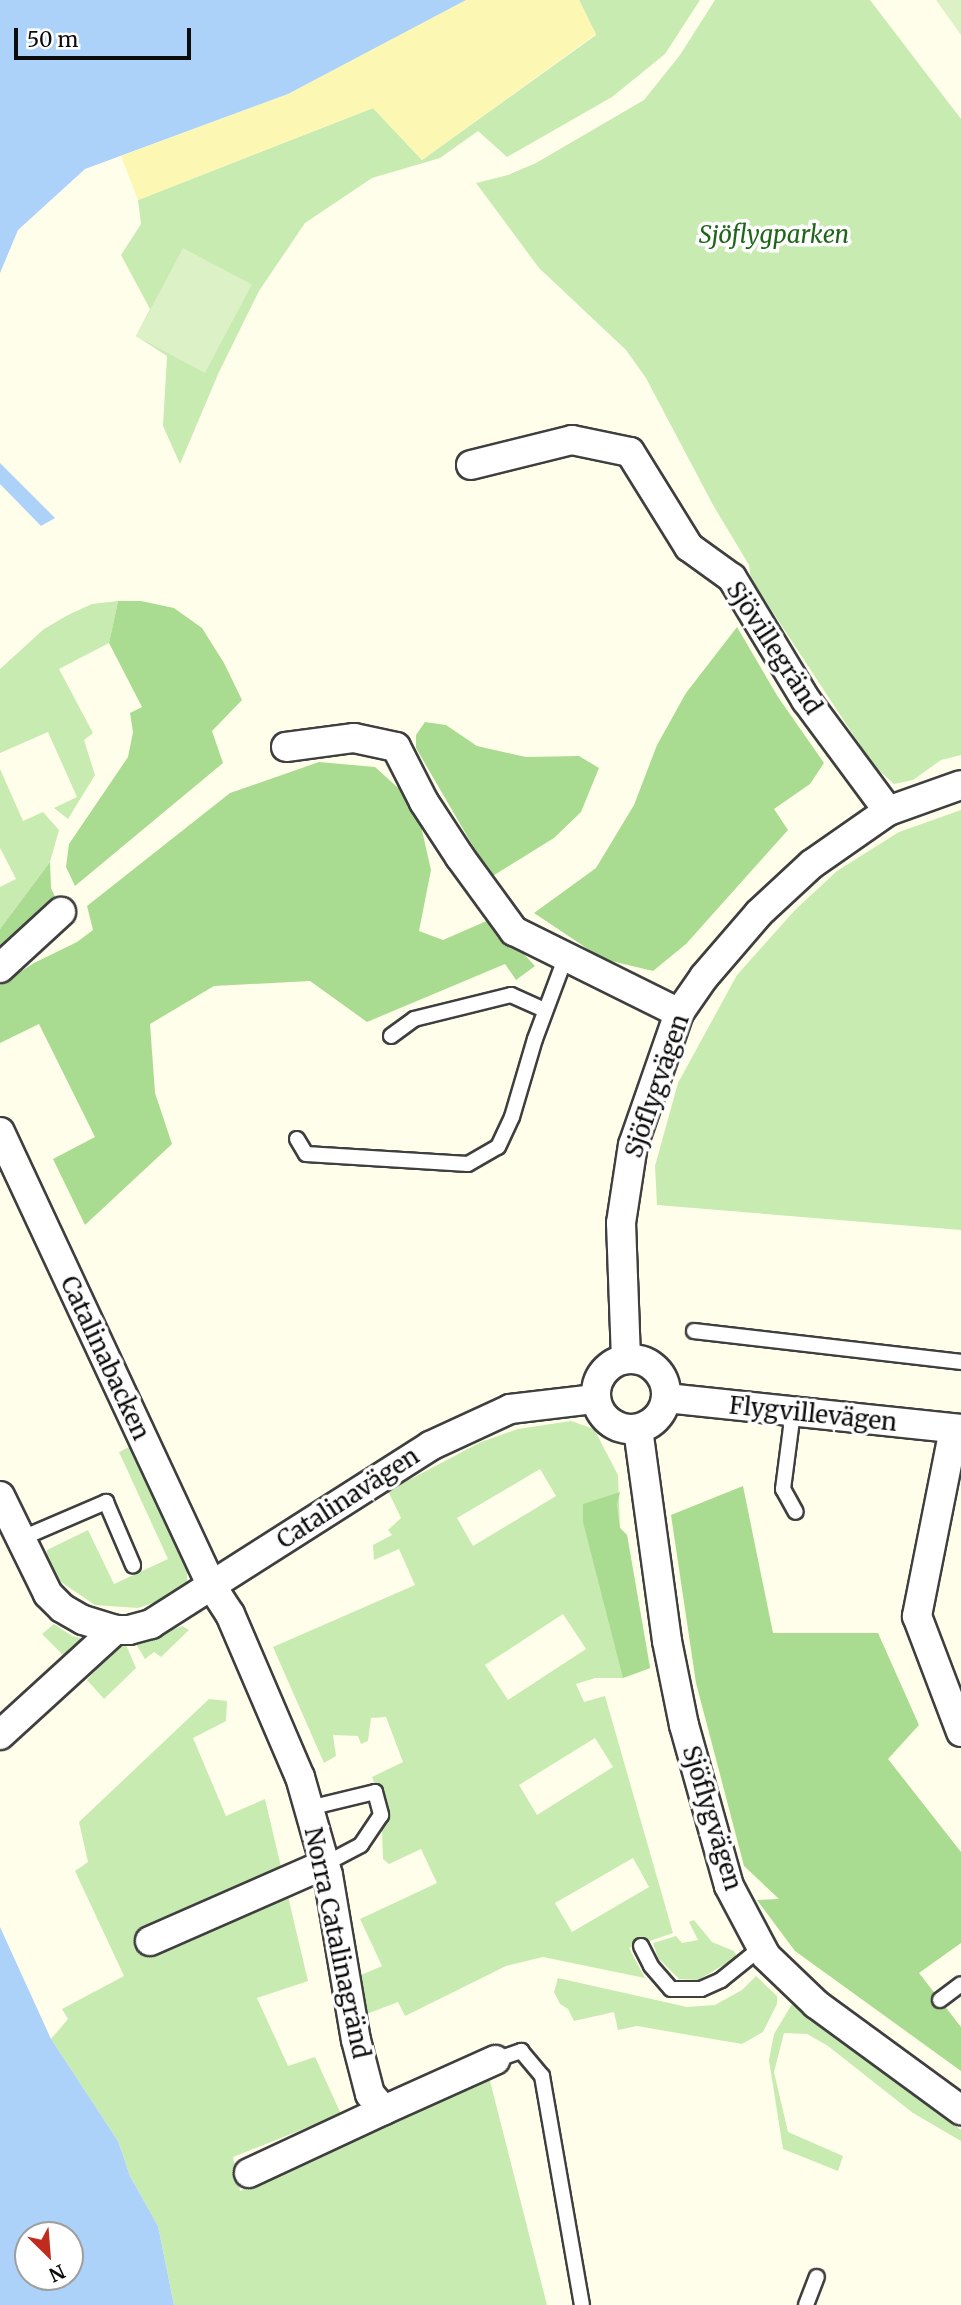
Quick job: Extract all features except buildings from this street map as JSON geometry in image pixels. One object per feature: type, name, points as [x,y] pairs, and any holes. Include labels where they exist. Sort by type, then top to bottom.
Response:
[{"type":"street","name":"Sjövillegränd","points":[[471,465],[572,440],[631,452],[689,547],[732,578],[806,700],[888,811]]},
{"type":"street","points":[[286,747],[354,738],[396,747],[425,802],[513,931],[679,1013]]},
{"type":"street","name":"Sjöflygvägen","points":[[626,1359],[621,1223],[633,1144],[679,1013],[704,977],[759,913],[812,864],[888,811],[961,785]]},
{"type":"street","points":[[0,968],[61,912]]},
{"type":"street","name":"Catalinabacken","points":[[0,1132],[211,1585]]},
{"type":"street","points":[[626,1359],[646,1363],[655,1368],[665,1387],[666,1398],[657,1418],[638,1429],[628,1430],[606,1420],[595,1399],[600,1376],[607,1368],[626,1359]]},
{"type":"street","name":"Flygvillevägen","points":[[666,1398],[957,1429]]},
{"type":"street","name":"Catalinavägen","points":[[115,1630],[129,1630],[151,1624],[429,1446],[510,1409],[595,1399]]},
{"type":"street","name":"Sjöflygvägen","points":[[638,1429],[667,1641],[684,1725],[729,1886],[766,1956],[816,2004],[961,2110]]},
{"type":"street","points":[[957,1429],[917,1616],[961,1732]]},
{"type":"street","points":[[0,1496],[48,1594],[62,1608],[83,1620],[115,1630]]},
{"type":"street","name":"Norra Catalinagränd","points":[[211,1585],[230,1614],[300,1777],[324,1864],[356,2040],[370,2094],[384,2109]]},
{"type":"street","points":[[0,1735],[115,1630]]},
{"type":"street","points":[[150,1941],[324,1864]]},
{"type":"street","points":[[249,2173],[495,2060]]},
{"type":"lane","points":[[297,1139],[306,1154],[468,1164],[498,1147],[512,1118],[545,1010],[566,956]]},
{"type":"lane","points":[[391,1035],[414,1018],[511,995],[545,1010]]},
{"type":"lane","points":[[694,1331],[961,1362]]},
{"type":"lane","points":[[793,1412],[783,1489],[796,1511]]},
{"type":"lane","points":[[20,1539],[106,1502],[133,1564]]},
{"type":"lane","points":[[309,1808],[375,1792],[381,1815],[361,1845],[324,1864]]},
{"type":"lane","points":[[641,1946],[651,1966],[671,1989],[701,1989],[721,1980],[762,1947]]},
{"type":"lane","points":[[940,2000],[961,1984]]},
{"type":"lane","points":[[495,2060],[521,2051],[542,2076],[582,2305]]},
{"type":"lane","points":[[806,2305],[817,2277]]},
{"type":"green space","points":[[579,0],[700,0],[665,54],[612,97],[507,157],[478,131],[440,158],[372,178],[305,223],[259,291],[219,372],[180,464],[163,426],[167,356],[136,336],[150,309],[121,255],[141,224],[138,200],[373,108],[422,160],[596,35]]},
{"type":"green space","name":"Sjöflygparken","points":[[715,0],[870,0],[961,119],[961,755],[941,760],[913,780],[894,784],[873,765],[751,579],[749,565],[713,505],[646,378],[626,350],[539,268],[476,183],[508,175],[536,163],[644,100],[680,55]]},
{"type":"green space","points":[[936,0],[961,0],[961,35]]},
{"type":"green space","points":[[183,248],[252,285],[205,373],[136,336]]},
{"type":"green space","points":[[118,601],[109,643],[59,669],[93,733],[84,740],[95,775],[68,819],[54,808],[77,797],[48,732],[0,753],[0,669],[44,629],[68,615],[92,604]]},
{"type":"green space","points":[[118,601],[141,601],[174,608],[202,628],[224,663],[242,700],[212,731],[223,763],[75,886],[66,867],[69,844],[128,757],[133,732],[130,713],[142,707],[109,643]]},
{"type":"green space","points":[[737,627],[778,697],[824,763],[810,784],[774,809],[788,830],[686,944],[653,971],[603,959],[534,913],[596,868],[634,805],[657,745],[686,693]]},
{"type":"green space","points":[[425,722],[446,725],[477,746],[526,757],[579,756],[599,768],[581,812],[554,838],[491,877],[416,748],[416,735]]},
{"type":"green space","points":[[319,762],[375,767],[416,804],[431,870],[419,931],[443,940],[491,919],[535,966],[516,980],[505,964],[367,1022],[310,981],[214,986],[150,1024],[155,1093],[172,1144],[85,1225],[53,1159],[95,1137],[39,1024],[0,1043],[0,985],[34,963],[77,942],[93,930],[87,906],[230,793]]},
{"type":"green space","points":[[0,769],[23,821],[43,812],[59,830],[50,862],[0,929],[0,887],[16,879],[0,848]]},
{"type":"green space","points":[[961,810],[961,1230],[657,1205],[655,1166],[678,1083],[737,975],[795,910],[837,871],[899,832]]},
{"type":"green space","points":[[50,862],[51,888],[57,901],[0,950],[0,929]]},
{"type":"green space","points":[[571,1421],[594,1429],[618,1475],[620,1528],[627,1535],[650,1668],[623,1678],[595,1678],[576,1684],[584,1702],[605,1696],[673,1933],[629,1948],[645,1978],[543,1957],[506,1966],[405,2016],[398,2002],[364,2015],[354,1978],[382,1966],[360,1919],[437,1883],[421,1849],[389,1864],[383,1859],[381,1802],[372,1777],[403,1762],[386,1717],[371,1718],[368,1741],[361,1744],[358,1736],[333,1735],[336,1756],[324,1763],[273,1647],[415,1585],[399,1549],[374,1560],[373,1545],[392,1535],[388,1530],[401,1518],[388,1491],[481,1442],[518,1429]],"holes":[[[540,1469],[556,1496],[473,1546],[457,1518]],[[563,1614],[586,1649],[508,1700],[485,1665]],[[595,1738],[613,1767],[537,1815],[519,1785]],[[633,1858],[649,1887],[572,1932],[555,1903]]]},
{"type":"green space","points":[[131,1446],[187,1562],[187,1582],[165,1599],[138,1608],[95,1605],[58,1580],[46,1562],[47,1550],[88,1530],[114,1584],[168,1559],[119,1452]]},
{"type":"green space","points":[[743,1486],[773,1633],[878,1633],[919,1725],[888,1759],[961,1852],[961,1943],[919,1973],[961,2027],[961,2071],[795,1951],[757,1900],[779,1899],[744,1866],[696,1683],[671,1515]]},
{"type":"green space","points":[[620,1492],[617,1505],[620,1528],[627,1535],[650,1668],[623,1678],[583,1522],[583,1504]]},
{"type":"green space","points":[[54,1624],[72,1636],[89,1640],[70,1662],[42,1634]]},
{"type":"green space","points":[[182,1626],[189,1630],[161,1657],[154,1652],[145,1659],[136,1644]]},
{"type":"green space","points":[[119,1645],[126,1645],[136,1668],[104,1699],[87,1680]]},
{"type":"green space","points":[[209,1699],[227,1701],[226,1721],[193,1738],[226,1816],[265,1799],[308,1981],[257,1998],[288,2066],[315,2057],[341,2114],[233,2157],[240,2191],[489,2077],[547,2305],[174,2305],[158,2226],[130,2176],[118,2141],[51,2039],[68,2019],[62,2009],[124,1976],[75,1871],[88,1862],[79,1822]]},
{"type":"green space","points":[[694,1920],[712,1942],[734,1951],[737,1957],[698,1980],[679,1979],[658,1958],[653,1943],[676,1936],[682,1943],[698,1940],[689,1922]]},
{"type":"green space","points":[[756,1976],[777,1996],[777,2004],[763,2032],[742,2044],[637,2026],[618,2030],[614,2012],[574,2021],[554,1992],[558,1978],[687,2007],[715,2005],[742,1990]]},
{"type":"green space","points":[[792,2004],[961,2130],[961,2141],[913,2113],[828,2046],[807,2034],[784,2033],[774,2072],[788,2132],[843,2156],[838,2171],[783,2149],[769,2060],[774,2034]]},
{"type":"sand","points":[[466,0],[579,0],[596,34],[422,160],[373,108],[138,200],[121,156],[288,94]]},
{"type":"water","points":[[0,0],[466,0],[288,94],[85,169],[18,230],[0,273]]},
{"type":"water","points":[[0,463],[55,518],[41,526],[0,484]]},
{"type":"water","points":[[0,1927],[51,2039],[118,2141],[130,2176],[158,2226],[174,2305],[0,2305]]}]
